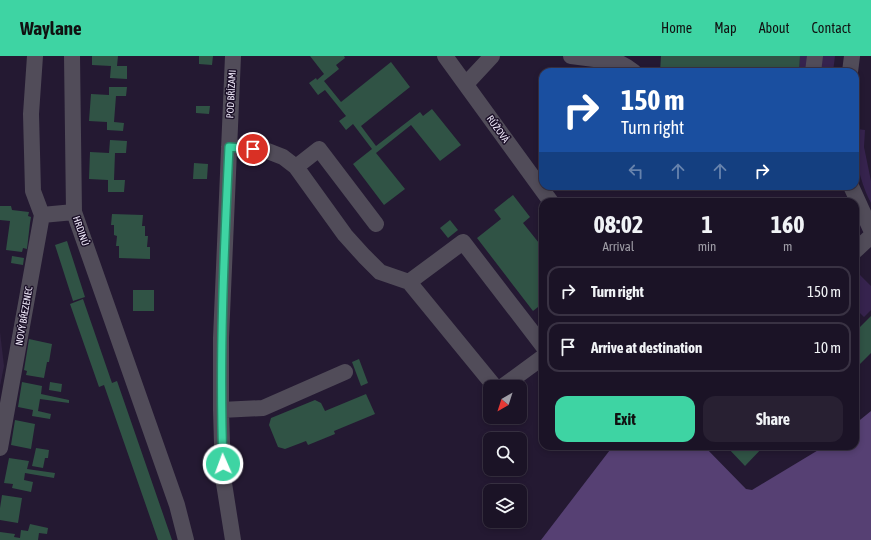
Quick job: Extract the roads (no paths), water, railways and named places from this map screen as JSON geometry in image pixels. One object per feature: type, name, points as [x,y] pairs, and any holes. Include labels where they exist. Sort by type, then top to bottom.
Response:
[{"type":"street","points":[[35,56],[31,114],[33,191],[42,215],[74,212]]},
{"type":"street","name":"HRDINŮ","points":[[72,56],[74,212],[177,505],[186,540]]},
{"type":"street","name":"POD BŘÍZAMI","points":[[233,56],[221,338],[223,477],[233,540]]},
{"type":"street","name":"RŮŽOVÁ","points":[[445,56],[539,185]]},
{"type":"street","points":[[466,84],[492,56]]},
{"type":"street","points":[[571,56],[618,62],[628,68]]},
{"type":"street","points":[[814,68],[815,56]]},
{"type":"street","points":[[850,68],[852,56]]},
{"type":"street","points":[[229,147],[265,150],[283,157],[296,167],[345,235],[364,256],[380,272],[410,282],[489,380]]},
{"type":"street","points":[[296,167],[319,149],[376,224]]},
{"type":"street","points":[[859,204],[871,230]]},
{"type":"street","name":"NOVÝ BŘEZENEC","points":[[0,448],[42,215]]},
{"type":"street","points":[[859,248],[871,236]]},
{"type":"street","points":[[410,282],[463,242],[539,341]]},
{"type":"street","points":[[512,380],[539,360]]},
{"type":"street","points":[[221,410],[263,408],[345,372]]}]
